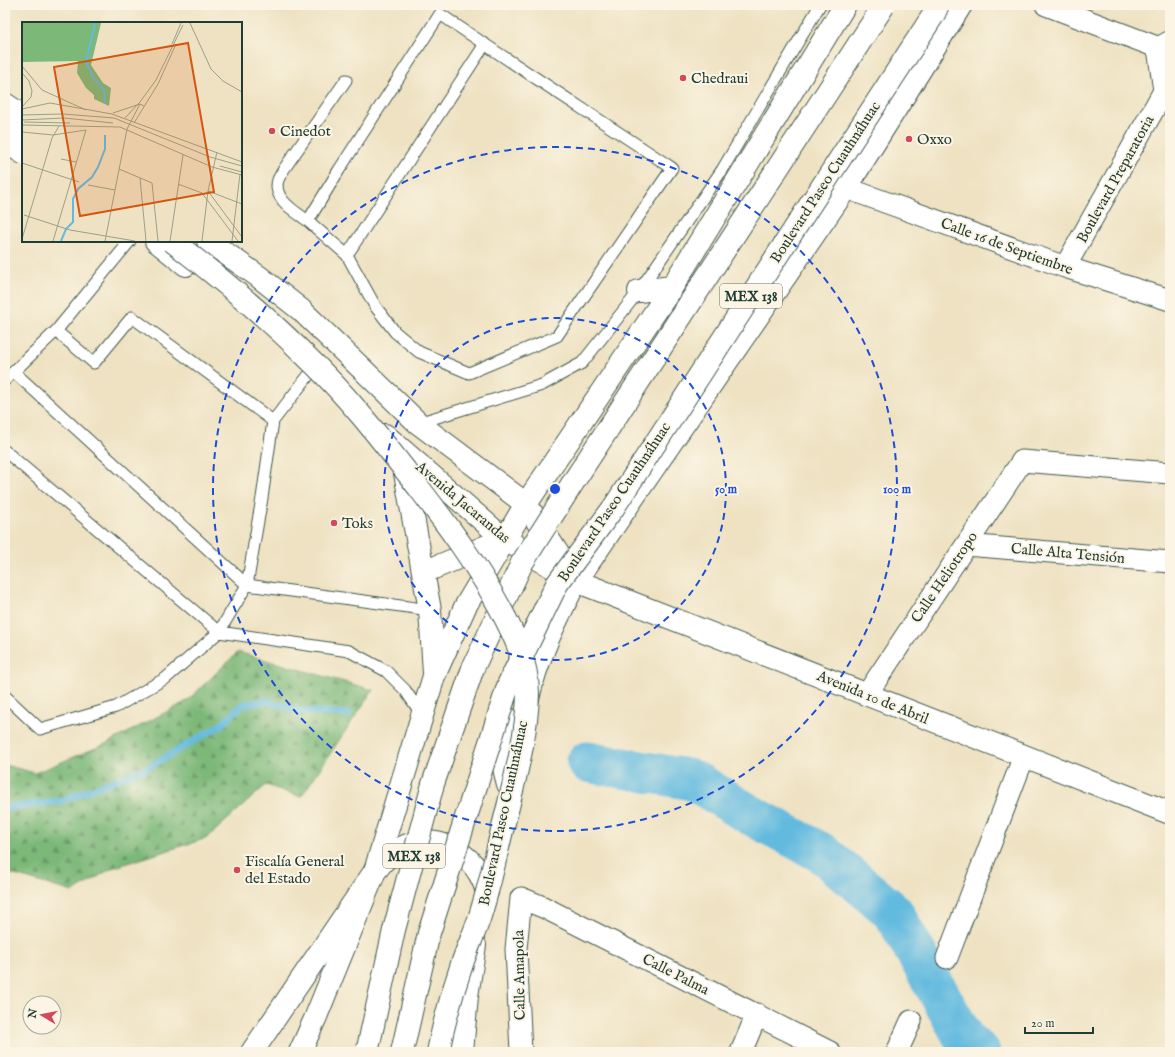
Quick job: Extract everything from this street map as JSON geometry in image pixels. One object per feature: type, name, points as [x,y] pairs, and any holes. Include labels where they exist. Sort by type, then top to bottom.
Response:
[{"type":"main road","name":"MEX 138","points":[[300,1052],[315,1019],[375,871],[434,676],[465,607],[512,544],[532,513],[633,345],[672,287],[844,5]]},
{"type":"main road","name":"MEX 138","points":[[368,1052],[394,930],[433,784],[473,668],[522,563],[884,5]]},
{"type":"main road","name":"Boulevard Paseo Cuauhnáhuac","points":[[402,1052],[429,933],[509,683],[557,584],[614,507],[925,28],[938,5]]},
{"type":"main road","name":"Boulevard Paseo Cuauhnáhuac","points":[[462,1052],[472,961],[510,776],[530,686],[551,631],[567,572],[846,188],[961,5]]},
{"type":"main road","points":[[5,104],[22,115]]},
{"type":"main road","points":[[5,121],[22,131]]},
{"type":"main road","points":[[5,141],[22,152]]},
{"type":"main road","name":"Avenida Jacarandas","points":[[157,242],[269,332],[400,448],[512,544],[567,572]]},
{"type":"main road","points":[[173,242],[236,292],[307,356],[341,392],[385,444],[454,533],[486,582],[510,628],[525,668],[528,690],[525,732],[515,778],[491,878],[479,918],[448,1007],[438,1052]]},
{"type":"main road","points":[[209,242],[258,276],[293,304],[418,423],[532,513],[567,572],[516,678],[502,730],[500,748],[502,762],[510,776]]},
{"type":"main road","points":[[639,291],[672,287]]},
{"type":"main road","points":[[269,332],[293,304]]},
{"type":"main road","points":[[418,423],[400,448],[430,610],[434,676]]},
{"type":"main road","points":[[424,572],[512,544]]},
{"type":"main road","name":"Avenida 10 de Abril","points":[[567,572],[867,694],[1170,813]]},
{"type":"main road","points":[[252,1052],[375,871],[382,861],[391,853],[414,843],[439,843],[462,853],[471,860],[484,880],[487,892]]},
{"type":"street","points":[[1046,5],[1166,47],[1170,28]]},
{"type":"street","name":"Boulevard Preparatoria","points":[[1065,267],[1167,89],[1166,47]]},
{"type":"street","name":"Calle 16 de Septiembre","points":[[846,188],[1065,267],[1170,300]]},
{"type":"street","name":"Calle Heliotropo","points":[[867,694],[1022,461],[1170,473]]},
{"type":"street","name":"Calle Alta Tensión","points":[[966,545],[1170,562]]},
{"type":"street","points":[[947,958],[1024,756]]},
{"type":"street","name":"Calle Palma","points":[[521,898],[543,906],[830,1052]]},
{"type":"street","name":"Calle Amapola","points":[[521,898],[516,948],[521,1052]]},
{"type":"street","points":[[741,1052],[757,1014]]},
{"type":"street","points":[[897,1052],[911,1021]]},
{"type":"lane","points":[[418,423],[542,386],[582,363],[639,291],[722,170],[820,5]]},
{"type":"lane","points":[[308,221],[339,170],[440,14],[672,168],[557,336],[469,373],[419,352],[395,332],[375,306],[347,255],[279,197],[276,189],[278,180],[284,169],[346,80]]},
{"type":"lane","points":[[347,255],[485,44]]},
{"type":"lane","points":[[5,380],[56,331],[129,242]]},
{"type":"lane","points":[[56,331],[94,363],[132,317],[273,421]]},
{"type":"lane","points":[[5,696],[40,729],[116,707],[166,678],[219,632],[247,585],[273,421],[312,371]]},
{"type":"lane","points":[[14,372],[247,585],[430,610]]},
{"type":"lane","points":[[5,451],[219,632],[349,651],[386,671],[405,690],[422,715]]},
{"type":"green space","points":[[238,652],[373,690],[301,797],[266,785],[207,838],[112,868],[73,892],[5,872],[5,765],[35,773],[108,743],[187,701]]},
{"type":"waterway","points":[[5,808],[61,801],[147,768],[221,725],[242,705],[266,701],[299,711],[349,714]]},
{"type":"waterway","points":[[587,762],[693,780],[747,813],[822,853],[893,912],[965,1040],[980,1052]]},
{"type":"place","name":"Chedraui","points":[[683,78]]},
{"type":"place","name":"Cinedot","points":[[272,131]]},
{"type":"place","name":"Oxxo","points":[[909,139]]},
{"type":"place","name":"Toks","points":[[334,523]]},
{"type":"place","name":"Fiscalía General del Estado","points":[[237,870]]}]
